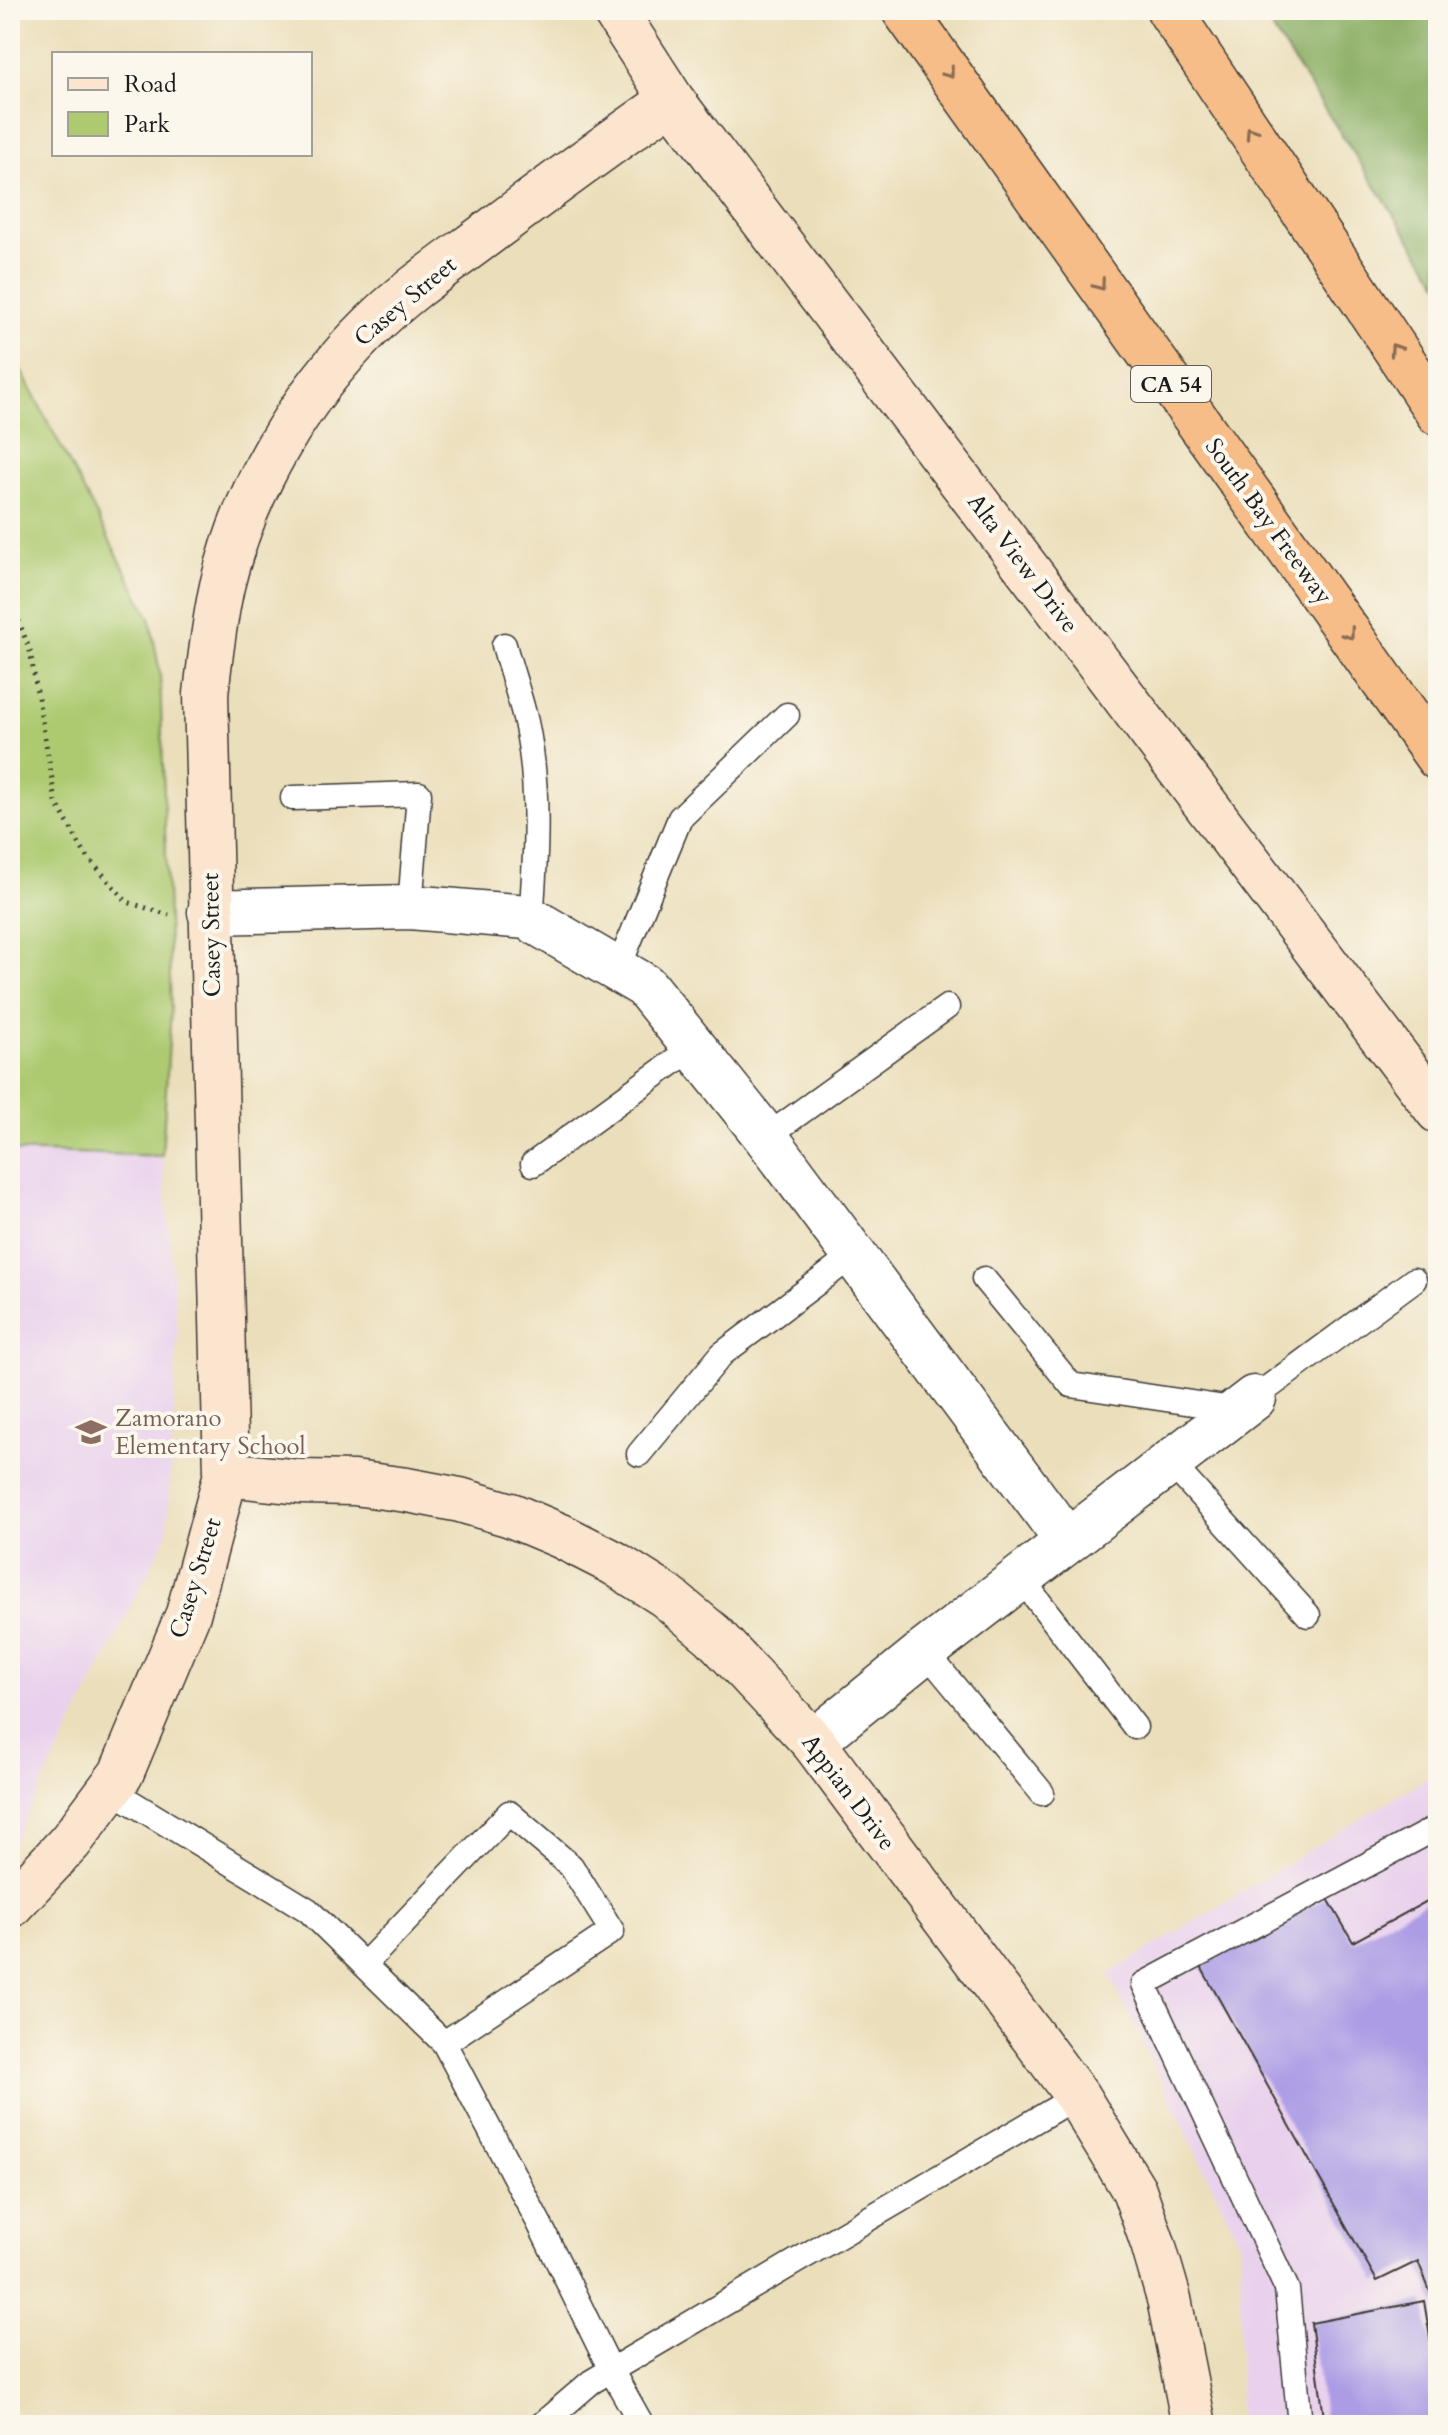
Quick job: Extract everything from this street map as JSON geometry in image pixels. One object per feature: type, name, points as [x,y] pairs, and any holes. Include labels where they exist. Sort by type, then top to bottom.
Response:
[{"type":"highway","name":"South Bay Freeway","points":[[904,10],[1438,758]]},
{"type":"highway","points":[[1169,10],[1438,413]]},
{"type":"street","name":"Alta View Drive","points":[[614,10],[672,100],[1438,1111]]},
{"type":"street","name":"Casey Street","points":[[10,1906],[70,1842],[121,1774],[188,1614],[226,1474],[206,694],[222,585],[238,532],[284,436],[314,392],[373,324],[430,277],[586,160],[672,100]]},
{"type":"street","points":[[210,912],[410,907],[531,920],[645,986],[766,1137],[1067,1541]]},
{"type":"street","points":[[813,1742],[925,1651],[1246,1404]]},
{"type":"street","name":"Appian Drive","points":[[226,1474],[300,1482],[354,1483],[420,1492],[511,1515],[614,1563],[713,1635],[813,1742],[1077,2096],[1134,2190],[1169,2299],[1194,2425]]},
{"type":"lane","points":[[504,645],[526,723],[534,779],[536,854],[531,920]]},
{"type":"lane","points":[[618,969],[680,818],[787,715]]},
{"type":"lane","points":[[293,798],[419,794],[410,907]]},
{"type":"lane","points":[[766,1137],[947,1007]]},
{"type":"lane","points":[[533,1164],[694,1047]]},
{"type":"lane","points":[[639,1454],[722,1354],[854,1255]]},
{"type":"lane","points":[[984,1279],[1071,1385],[1246,1404],[1414,1280]]},
{"type":"lane","points":[[1170,1462],[1308,1615]]},
{"type":"lane","points":[[1020,1577],[1135,1727]]},
{"type":"lane","points":[[925,1651],[1042,1793]]},
{"type":"lane","points":[[111,1790],[308,1910],[444,2043],[642,2425]]},
{"type":"lane","points":[[364,1965],[509,1813],[571,1866],[612,1931],[444,2043]]},
{"type":"lane","points":[[1300,2425],[1287,2289],[1144,1984],[1438,1827]]},
{"type":"lane","points":[[541,2425],[591,2382],[1077,2096]]},
{"type":"path","points":[[10,598],[30,651],[56,802],[85,854],[127,902],[172,916],[210,912]]},
{"type":"shaded area","name":"Zamorano Elementary School","points":[[10,1151],[162,1156],[178,1329],[167,1535],[10,1849]]},
{"type":"shaded area","points":[[1438,1771],[1438,2425],[1239,2425],[1241,2244],[1109,1974]]},
{"type":"green space","points":[[1260,10],[1438,10],[1438,282]]},
{"type":"green space","points":[[10,349],[150,618],[160,674],[171,1008],[162,1156],[10,1151]]},
{"type":"building","points":[[1438,1895],[1438,2302],[1435,2304],[1418,2261],[1377,2281],[1201,1967],[1327,1897],[1353,1942]]},
{"type":"building","points":[[1424,2301],[1438,2386],[1438,2425],[1325,2425],[1311,2323]]},
{"type":"place","name":"Zamorano Elementary School","points":[[91,1432]]}]
